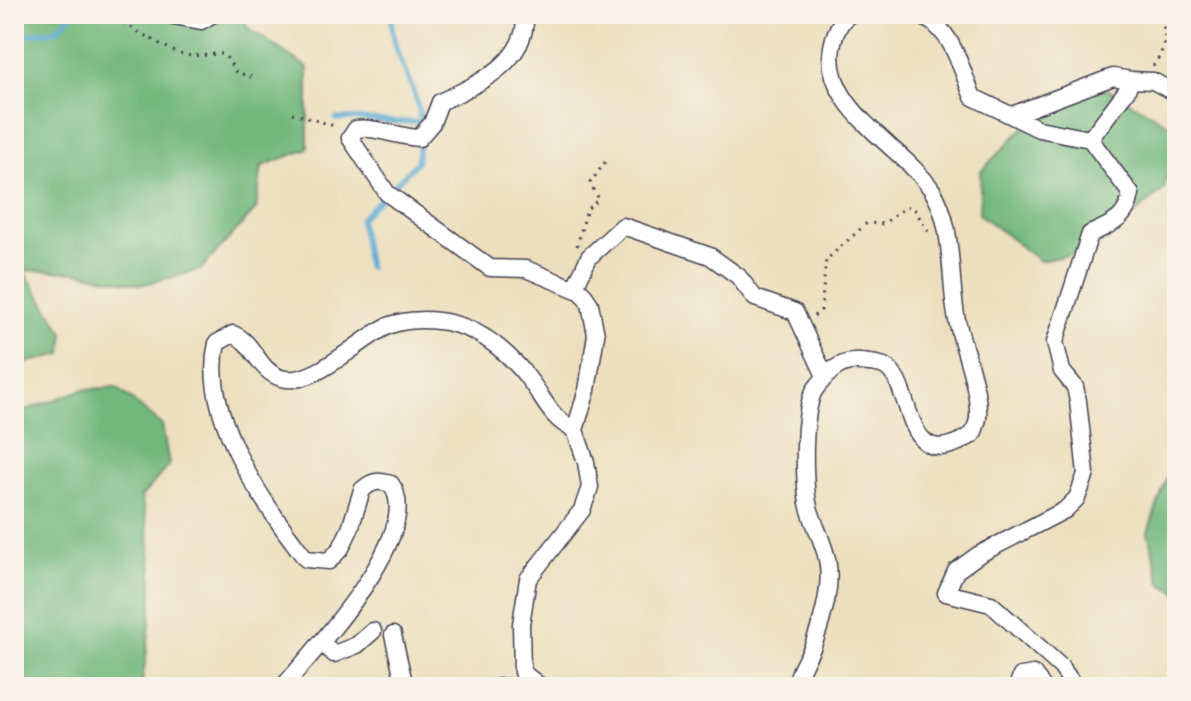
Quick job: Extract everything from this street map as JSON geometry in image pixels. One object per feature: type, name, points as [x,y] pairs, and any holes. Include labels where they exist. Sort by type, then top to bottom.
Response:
[{"type":"street","points":[[163,14],[201,21],[213,14]]},
{"type":"street","points":[[525,14],[526,28],[509,61],[485,80],[440,102],[432,123],[419,138],[393,137],[366,128],[356,129],[350,138],[387,193],[490,268],[526,269],[578,282]]},
{"type":"street","points":[[796,687],[826,605],[828,561],[808,504],[806,453],[812,393],[831,368],[851,361],[883,365],[894,375],[911,422],[923,440],[939,445],[958,444],[973,434],[978,416],[956,316],[948,247],[932,190],[864,122],[842,95],[830,54],[836,32],[851,14]]},
{"type":"street","points":[[915,14],[930,18],[943,28],[973,97],[1039,129],[1090,139],[1131,194],[1128,210],[1120,219],[1090,234],[1055,342],[1062,371],[1075,387],[1086,474],[1077,498],[1065,510],[978,555],[956,571],[946,593],[991,604],[1061,667],[1075,687]]},
{"type":"street","points":[[1012,115],[1113,77],[1153,81],[1177,94]]},
{"type":"street","points":[[1090,139],[1136,80]]},
{"type":"street","points":[[541,687],[522,672],[521,624],[528,579],[582,510],[590,487],[586,462],[575,430],[587,390],[596,335],[590,304],[578,282],[589,257],[623,226],[710,256],[738,276],[755,298],[795,312],[825,376]]},
{"type":"street","points":[[283,687],[359,595],[394,534],[399,497],[391,484],[379,480],[369,483],[362,490],[341,548],[329,561],[306,559],[243,462],[220,415],[212,362],[217,343],[233,334],[243,338],[259,364],[278,377],[293,381],[311,375],[389,326],[420,319],[453,323],[478,332],[513,362],[556,421],[575,430]]},
{"type":"street","points":[[321,642],[334,654],[357,645],[373,631]]},
{"type":"street","points":[[393,635],[405,687],[411,687]]},
{"type":"street","points":[[1017,687],[1021,676],[1033,674],[1043,687]]},
{"type":"street","points":[[499,687],[509,687]]},
{"type":"path","points":[[111,14],[116,21],[140,30],[180,55],[224,54],[231,60],[236,72],[251,77]]},
{"type":"path","points":[[1136,80],[1160,58],[1166,28],[1160,14]]},
{"type":"path","points":[[292,113],[325,126],[356,129]]},
{"type":"path","points":[[578,282],[574,257],[587,209],[599,199],[590,183],[606,161]]},
{"type":"path","points":[[802,326],[821,310],[826,260],[867,223],[883,224],[906,207],[915,210],[936,244],[948,247]]},
{"type":"green space","points":[[14,14],[242,14],[248,28],[308,68],[308,149],[262,166],[256,209],[200,270],[141,285],[77,272],[23,270],[64,333],[62,354],[14,366]]},
{"type":"green space","points":[[1107,89],[1177,129],[1164,189],[1093,250],[1040,261],[979,214],[981,171],[1060,91]]},
{"type":"green space","points":[[116,387],[162,425],[169,465],[141,497],[150,546],[152,592],[141,687],[14,687],[14,392],[24,411],[81,390]]},
{"type":"green space","points":[[1177,466],[1177,593],[1161,583],[1148,532],[1170,469]]},
{"type":"waterway","points":[[14,37],[57,30],[72,14]]},
{"type":"waterway","points":[[392,14],[392,30],[416,100],[420,131]]},
{"type":"waterway","points":[[336,119],[420,121]]},
{"type":"waterway","points":[[368,268],[360,219],[417,162],[419,141]]}]
